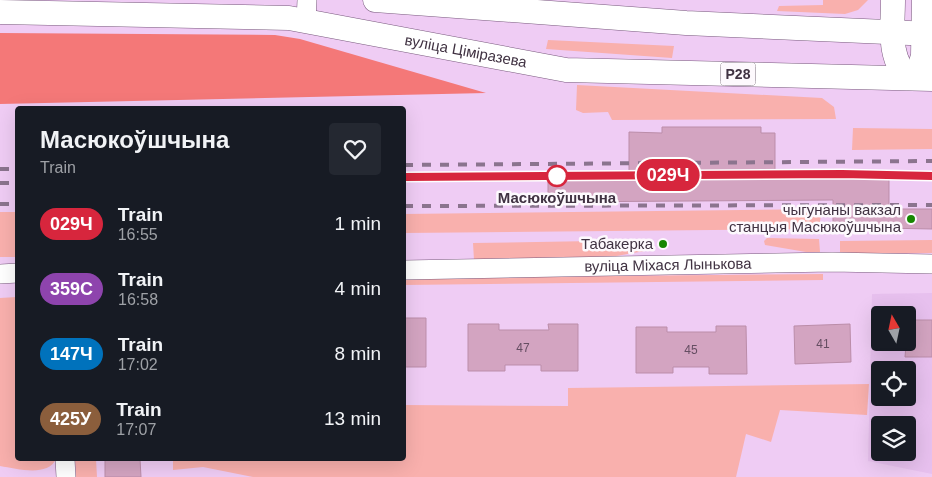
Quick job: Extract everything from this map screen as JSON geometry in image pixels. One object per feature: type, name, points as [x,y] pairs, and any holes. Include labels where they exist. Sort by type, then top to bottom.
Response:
[{"type":"main road","points":[[375,0],[686,23],[893,34],[928,34]]},
{"type":"main road","points":[[893,0],[895,56],[902,72],[921,79]]},
{"type":"main road","points":[[921,79],[917,75],[928,34],[924,0]]},
{"type":"main road","name":"вуліца Ціміразева","points":[[0,12],[289,18],[307,11],[566,70],[921,79]]},
{"type":"street","name":"вуліца Міхася Лынькова","points":[[406,270],[832,262],[932,264]]},
{"type":"street","points":[[0,274],[15,273]]},
{"type":"street","points":[[65,461],[66,477]]},
{"type":"shaded area","points":[[823,0],[868,0],[858,10],[845,14],[777,11],[779,6],[823,5]]},
{"type":"shaded area","points":[[0,33],[275,35],[300,39],[486,93],[0,104]]},
{"type":"shaded area","points":[[548,40],[674,46],[672,58],[546,49]]},
{"type":"shaded area","points":[[577,85],[822,98],[834,107],[836,119],[612,120],[608,112],[583,113],[576,110]]},
{"type":"shaded area","points":[[853,128],[932,129],[932,149],[852,150]]},
{"type":"shaded area","points":[[822,209],[819,227],[809,229],[406,233],[406,214]]},
{"type":"shaded area","points":[[0,212],[15,212],[15,257],[0,257]]},
{"type":"shaded area","points":[[767,238],[819,239],[820,252],[806,252],[765,245],[764,241]]},
{"type":"shaded area","points":[[651,240],[650,250],[611,257],[474,260],[473,243]]},
{"type":"shaded area","points":[[932,240],[932,253],[840,254],[840,241]]},
{"type":"shaded area","points":[[823,274],[823,280],[406,285],[406,278]]},
{"type":"shaded area","points":[[932,293],[932,474],[868,461],[871,336],[871,351],[916,351],[916,306],[872,306],[872,294]]},
{"type":"shaded area","points":[[15,297],[15,461],[55,461],[52,465],[40,470],[24,470],[0,466],[0,298]]},
{"type":"shaded area","points":[[869,384],[867,415],[780,410],[771,442],[746,434],[736,477],[253,477],[203,467],[173,470],[173,461],[406,461],[406,405],[568,406],[568,388]]},
{"type":"shaded area","points":[[75,461],[96,461],[97,477],[76,477]]},
{"type":"building","points":[[662,127],[761,127],[761,133],[775,133],[775,177],[889,179],[889,209],[932,209],[932,229],[833,227],[833,200],[548,202],[548,179],[629,179],[629,132],[662,133]]},
{"type":"building","points":[[406,318],[426,318],[426,367],[406,367]]},
{"type":"building","points":[[916,320],[932,320],[932,357],[905,357],[905,351],[916,351]]},
{"type":"building","points":[[468,324],[499,324],[499,330],[549,330],[548,324],[578,324],[578,371],[541,371],[541,365],[505,365],[505,371],[468,371]]},
{"type":"building","points":[[850,324],[851,362],[795,364],[794,326]]},
{"type":"building","points":[[716,326],[746,326],[747,374],[709,374],[709,367],[673,367],[673,373],[636,373],[636,327],[667,327],[667,332],[716,332]]},
{"type":"building","points":[[105,461],[140,461],[141,477],[105,477]]},
{"type":"railway","points":[[406,165],[932,161]]},
{"type":"railway","points":[[0,169],[15,169]]},
{"type":"railway","points":[[406,177],[842,174],[932,176]]},
{"type":"railway","points":[[0,183],[15,183]]},
{"type":"railway","points":[[0,204],[15,204]]},
{"type":"railway","points":[[406,206],[932,205]]},
{"type":"train","name":"029Ч","points":[[406,177],[842,174],[932,176]]},
{"type":"place","name":"Масюкоўшчына","points":[[557,176]]},
{"type":"place","name":"чыгунаны вакзал станцыя Масюкоўшчына","points":[[911,219]]},
{"type":"place","name":"Табакерка","points":[[663,244]]}]
